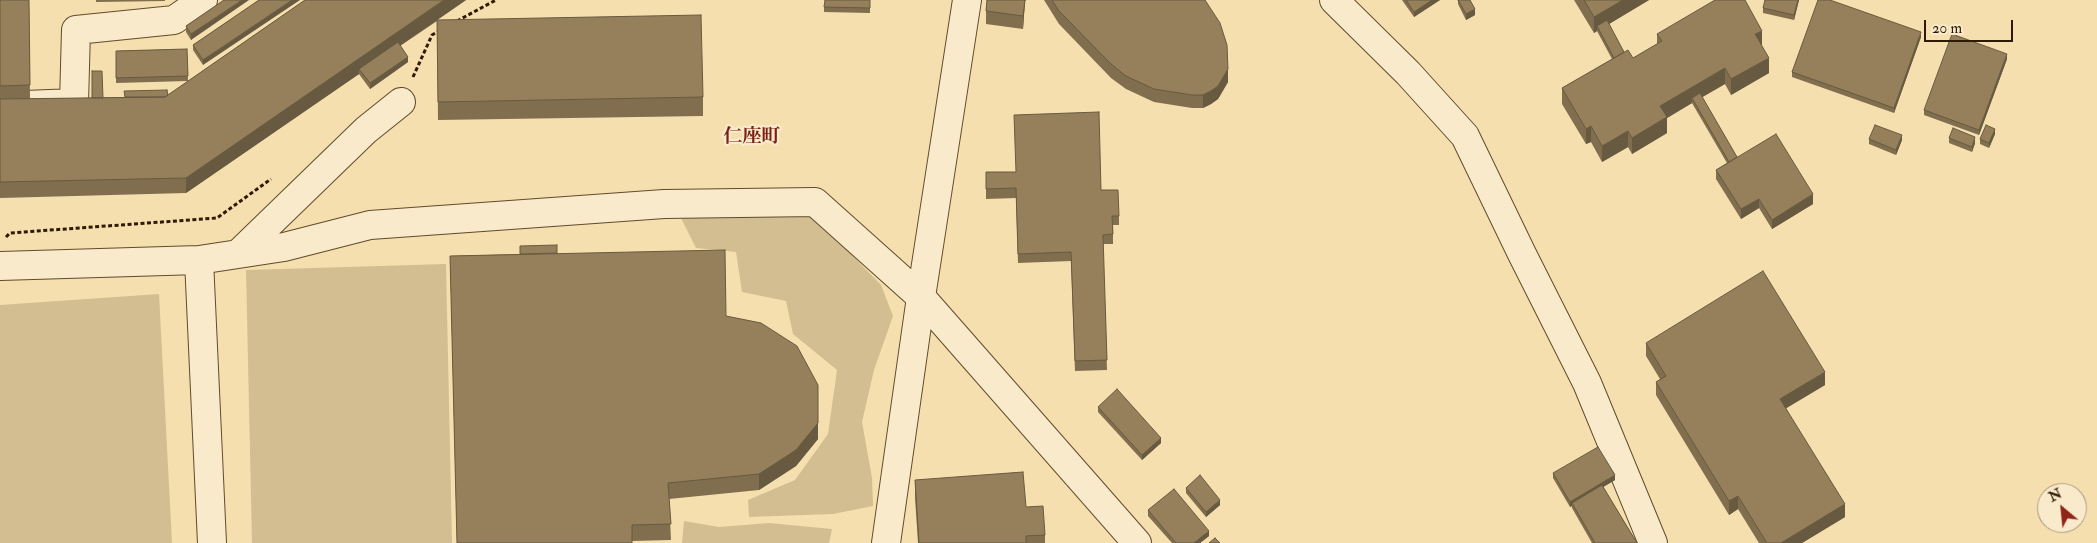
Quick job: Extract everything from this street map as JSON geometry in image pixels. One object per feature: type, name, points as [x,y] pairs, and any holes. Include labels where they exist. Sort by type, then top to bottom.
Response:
[{"type":"lane","points":[[0,106],[74,103],[76,30],[174,20],[203,0]]},
{"type":"lane","points":[[886,543],[921,296],[967,0]]},
{"type":"lane","points":[[1334,0],[1408,73],[1465,136],[1587,383],[1653,543]]},
{"type":"lane","points":[[238,254],[366,130],[401,102]]},
{"type":"lane","points":[[0,266],[199,260],[284,247],[370,225],[664,204],[815,202],[921,296],[1136,543]]},
{"type":"lane","points":[[199,260],[212,543]]},
{"type":"path","points":[[456,22],[496,0]]},
{"type":"path","points":[[401,102],[432,35],[440,31]]},
{"type":"path","points":[[0,241],[10,233],[217,218],[273,178]]},
{"type":"shaded area","points":[[808,210],[881,285],[893,316],[874,370],[862,422],[872,478],[873,506],[833,514],[749,517],[748,500],[795,480],[828,434],[837,370],[793,334],[786,301],[742,292],[736,252],[696,248],[681,218]]},
{"type":"shaded area","points":[[446,264],[452,543],[252,543],[246,270]]},
{"type":"shaded area","points":[[159,294],[172,543],[0,543],[0,305]]},
{"type":"shaded area","points":[[684,521],[719,527],[769,523],[832,529],[829,543],[682,543]]},
{"type":"building","points":[[0,0],[29,0],[30,85],[0,86]]},
{"type":"building","points":[[224,0],[242,0],[191,34],[186,26]]},
{"type":"building","points":[[259,0],[292,0],[203,60],[193,45]]},
{"type":"building","points":[[305,0],[444,0],[186,178],[0,182],[0,99],[165,97]]},
{"type":"building","points":[[825,0],[870,0],[870,8],[824,7]]},
{"type":"building","points":[[987,0],[1025,0],[1023,16],[986,11]]},
{"type":"building","points":[[1052,0],[1205,0],[1220,23],[1227,45],[1228,69],[1218,86],[1203,95],[1154,89],[1126,76],[1111,64],[1059,11]]},
{"type":"building","points":[[1406,0],[1432,0],[1414,12]]},
{"type":"building","points":[[1458,0],[1470,0],[1475,9],[1466,14]]},
{"type":"building","points":[[1584,0],[1623,0],[1594,17]]},
{"type":"building","points":[[1715,0],[1745,0],[1762,31],[1755,34],[1769,58],[1731,79],[1725,68],[1660,106],[1667,117],[1632,138],[1628,131],[1602,146],[1591,126],[1586,129],[1562,88],[1628,50],[1633,58],[1662,41],[1657,34]]},
{"type":"building","points":[[1765,0],[1798,0],[1794,15],[1763,8]]},
{"type":"building","points":[[1818,0],[1830,0],[1921,32],[1894,108],[1792,72]]},
{"type":"building","points":[[701,15],[703,97],[438,102],[437,20]]},
{"type":"building","points":[[1607,20],[1624,52],[1614,58],[1597,26]]},
{"type":"building","points":[[1952,34],[2007,54],[1979,130],[1924,110]]},
{"type":"building","points":[[398,42],[408,57],[370,83],[359,69]]},
{"type":"building","points":[[187,49],[188,76],[116,78],[116,51]]},
{"type":"building","points":[[92,71],[102,71],[103,98],[92,98]]},
{"type":"building","points":[[167,90],[168,95],[165,97],[125,97],[124,91]]},
{"type":"building","points":[[1700,93],[1737,157],[1729,162],[1692,98]]},
{"type":"building","points":[[1099,112],[1101,190],[1118,190],[1119,216],[1112,216],[1113,234],[1103,235],[1107,360],[1075,361],[1071,252],[1018,254],[1016,188],[986,189],[986,172],[1016,172],[1014,115]]},
{"type":"building","points":[[1875,125],[1902,135],[1896,150],[1869,139]]},
{"type":"building","points":[[1986,125],[1995,129],[1989,143],[1980,139]]},
{"type":"building","points":[[1953,128],[1975,137],[1972,147],[1949,138]]},
{"type":"building","points":[[1776,134],[1813,194],[1772,220],[1759,199],[1741,209],[1716,170]]},
{"type":"building","points":[[557,245],[557,253],[520,254],[520,246]]},
{"type":"building","points":[[725,250],[726,316],[761,323],[797,346],[818,385],[818,423],[796,450],[759,474],[668,483],[671,524],[632,525],[632,543],[457,543],[450,256]]},
{"type":"building","points":[[1763,271],[1825,372],[1780,399],[1845,504],[1781,543],[1767,543],[1738,496],[1729,501],[1656,382],[1666,376],[1646,343]]},
{"type":"building","points":[[1117,389],[1161,438],[1142,455],[1098,407]]},
{"type":"building","points":[[1598,447],[1615,475],[1570,502],[1553,473]]},
{"type":"building","points":[[1023,472],[1026,507],[1043,506],[1045,535],[1026,536],[1026,543],[919,543],[915,480]]},
{"type":"building","points":[[1200,475],[1220,500],[1206,512],[1186,488]]},
{"type":"building","points":[[1602,485],[1637,543],[1595,543],[1572,503]]},
{"type":"building","points":[[1174,489],[1209,531],[1194,543],[1176,543],[1148,510]]},
{"type":"building","points":[[1215,538],[1220,543],[1209,543]]},
{"type":"district","name":"仁座町","points":[[752,138]]}]
